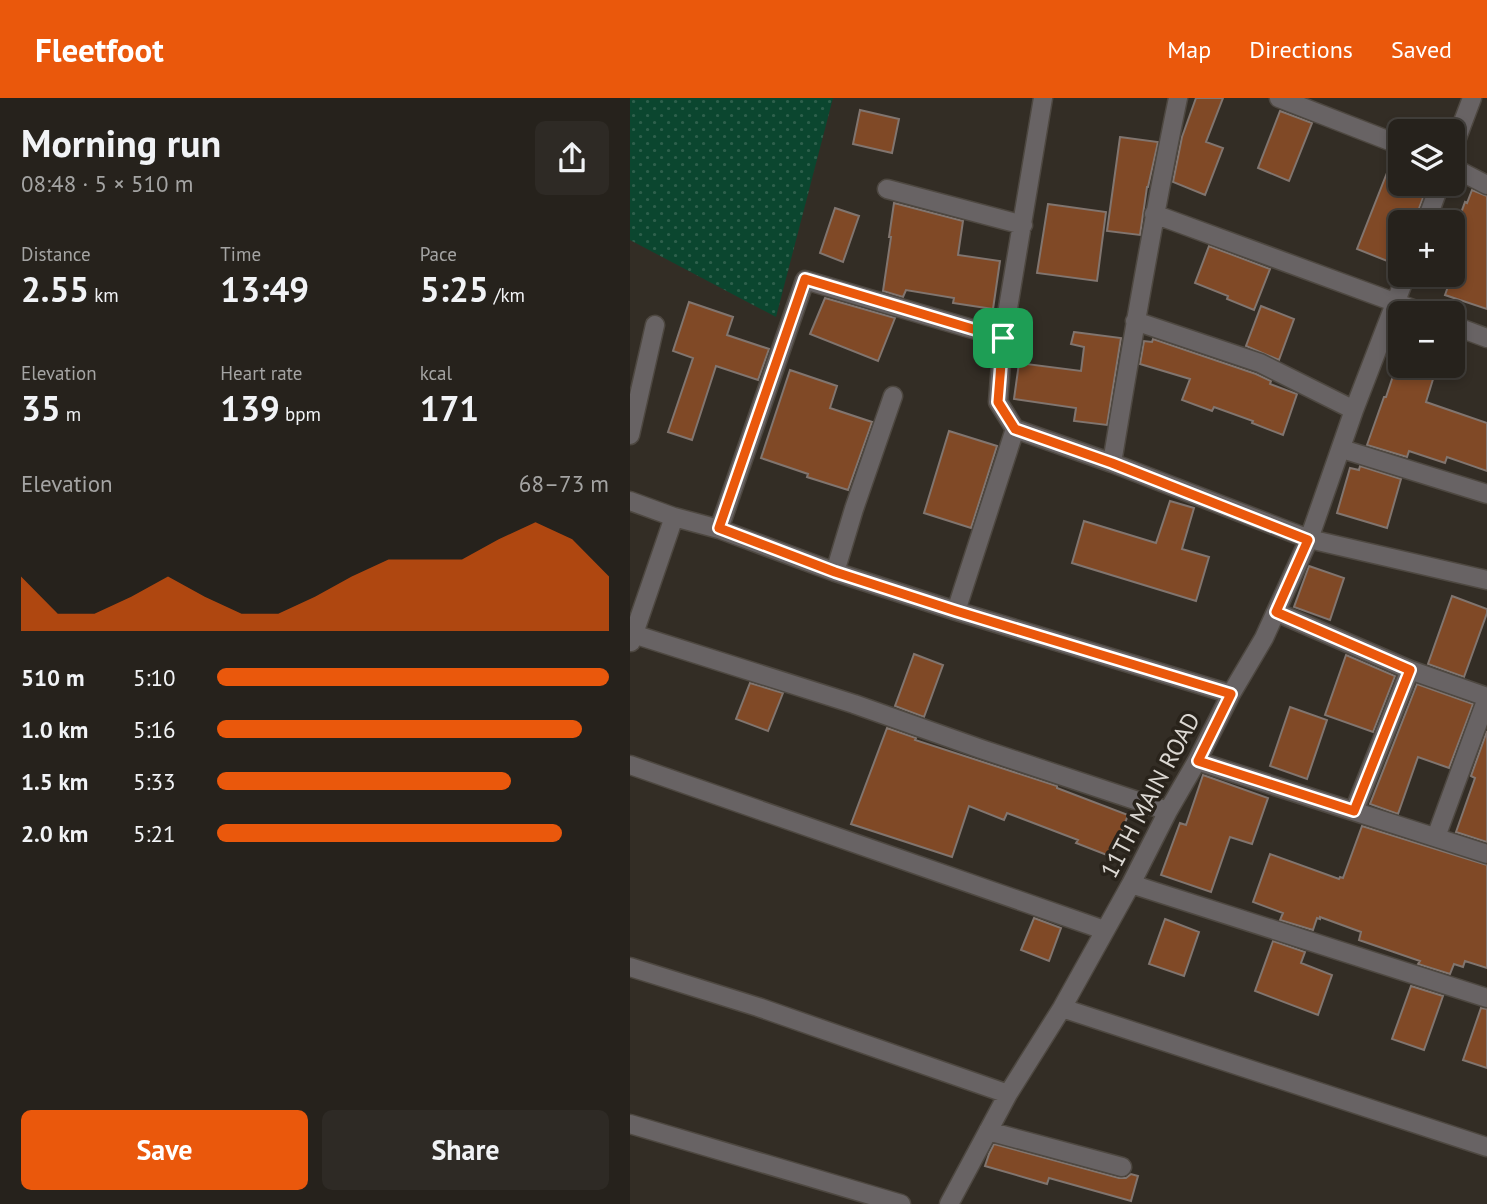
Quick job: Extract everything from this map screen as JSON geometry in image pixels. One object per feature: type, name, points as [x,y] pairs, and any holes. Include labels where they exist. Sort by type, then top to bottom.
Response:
[{"type":"street","points":[[1112,463],[1154,214],[1178,98]]},
{"type":"street","points":[[1279,98],[1388,140]]},
{"type":"street","points":[[1464,119],[1472,98]]},
{"type":"street","points":[[1038,99],[1023,225],[1003,338],[998,402],[1015,429],[1112,463],[1308,540],[1487,580]]},
{"type":"street","points":[[1465,174],[1487,185]]},
{"type":"street","points":[[887,189],[1023,225]]},
{"type":"street","points":[[1154,214],[1393,301]]},
{"type":"street","points":[[719,528],[805,279],[1003,338]]},
{"type":"street","points":[[1135,321],[1260,363],[1354,410]]},
{"type":"street","name":"11TH MAIN ROAD","points":[[949,1204],[1008,1094],[1062,1008],[1168,811],[1198,761],[1231,694],[1264,638],[1308,540],[1388,323]]},
{"type":"street","points":[[630,435],[655,326]]},
{"type":"street","points":[[1465,330],[1487,338]]},
{"type":"street","points":[[835,572],[892,396]]},
{"type":"street","points":[[956,611],[1015,429]]},
{"type":"street","points":[[1342,449],[1487,494]]},
{"type":"street","points":[[630,501],[674,517],[719,528],[835,572],[956,611],[1231,694]]},
{"type":"street","points":[[674,517],[631,637],[854,704],[1168,811]]},
{"type":"street","points":[[1276,612],[1410,670],[1487,698],[1436,837]]},
{"type":"street","points":[[1354,811],[1410,670]]},
{"type":"street","points":[[1198,761],[1487,854]]},
{"type":"street","points":[[630,765],[1104,930]]},
{"type":"street","points":[[1131,884],[1487,998]]},
{"type":"street","points":[[630,967],[758,1007],[1008,1094]]},
{"type":"street","points":[[1062,1008],[1487,1147]]},
{"type":"street","points":[[630,1124],[901,1204]]},
{"type":"street","points":[[988,1131],[1122,1167]]},
{"type":"green space","points":[[630,98],[833,98],[776,317],[630,240]]},
{"type":"building","points":[[1196,98],[1223,98],[1206,142],[1223,148],[1205,195],[1173,182],[1182,137]]},
{"type":"building","points":[[860,110],[899,119],[892,153],[853,144]]},
{"type":"building","points":[[1280,111],[1312,123],[1289,181],[1258,168]]},
{"type":"building","points":[[1120,137],[1158,142],[1147,187],[1140,235],[1107,231]]},
{"type":"building","points":[[1388,170],[1388,196],[1424,196],[1418,210],[1388,210],[1388,261],[1357,249]]},
{"type":"building","points":[[1472,190],[1487,196],[1487,309],[1445,295],[1448,287],[1465,287],[1465,210],[1462,210],[1465,202],[1467,203]]},
{"type":"building","points":[[894,203],[963,221],[958,255],[1000,261],[993,309],[953,303],[954,298],[906,290],[903,297],[883,291]]},
{"type":"building","points":[[1048,204],[1106,212],[1097,281],[1037,273]]},
{"type":"building","points":[[835,208],[859,216],[843,262],[820,253]]},
{"type":"building","points":[[1209,246],[1270,269],[1254,310],[1195,283]]},
{"type":"building","points":[[825,298],[895,318],[878,361],[810,334]]},
{"type":"building","points":[[689,302],[733,317],[727,335],[769,349],[758,380],[716,366],[692,440],[668,432],[693,358],[673,351]]},
{"type":"building","points":[[1261,306],[1294,319],[1279,360],[1246,346]]},
{"type":"building","points":[[1074,332],[1121,338],[1107,425],[1074,421],[1076,408],[1014,399],[1019,363],[1081,371],[1084,347],[1071,344]]},
{"type":"building","points":[[1153,339],[1256,374],[1271,381],[1270,384],[1297,394],[1283,435],[1214,407],[1212,411],[1182,400],[1190,379],[1140,364],[1144,341],[1152,342]]},
{"type":"building","points":[[790,370],[837,386],[830,408],[872,422],[848,490],[761,458]]},
{"type":"building","points":[[1392,378],[1433,378],[1426,402],[1487,423],[1487,471],[1447,457],[1445,463],[1409,451],[1407,457],[1367,445]]},
{"type":"building","points":[[949,431],[997,446],[971,528],[924,513]]},
{"type":"building","points":[[1360,466],[1401,479],[1387,528],[1337,513],[1350,468],[1359,470]]},
{"type":"building","points":[[1170,501],[1194,508],[1182,549],[1209,557],[1196,601],[1072,563],[1084,521],[1156,543]]},
{"type":"building","points":[[1309,566],[1344,578],[1330,620],[1294,607]]},
{"type":"building","points":[[1452,596],[1487,609],[1464,677],[1428,664]]},
{"type":"building","points":[[914,654],[943,665],[924,717],[895,706]]},
{"type":"building","points":[[1346,655],[1395,676],[1373,732],[1325,715]]},
{"type":"building","points":[[750,683],[783,693],[768,731],[736,719]]},
{"type":"building","points":[[1417,684],[1473,704],[1449,768],[1418,757],[1398,814],[1370,804]]},
{"type":"building","points":[[1290,707],[1327,720],[1307,779],[1270,766]]},
{"type":"building","points":[[887,728],[916,738],[915,740],[1057,786],[1128,815],[1112,857],[1076,843],[1078,840],[1007,813],[1004,820],[969,806],[952,857],[851,824]]},
{"type":"building","points":[[1487,731],[1487,842],[1456,832],[1475,778],[1471,776]]},
{"type":"building","points":[[1203,775],[1268,798],[1252,844],[1230,837],[1211,892],[1161,875],[1180,823],[1186,825]]},
{"type":"building","points":[[1362,826],[1487,865],[1487,968],[1465,961],[1463,967],[1454,964],[1450,974],[1359,940],[1361,932],[1320,917],[1317,918],[1313,930],[1280,920],[1283,913],[1253,902],[1270,854],[1339,879],[1343,878]]},
{"type":"building","points":[[1034,918],[1061,928],[1049,961],[1021,950]]},
{"type":"building","points":[[1165,919],[1199,932],[1184,976],[1149,964]]},
{"type":"building","points":[[1273,941],[1305,952],[1301,963],[1332,975],[1318,1015],[1255,991]]},
{"type":"building","points":[[1411,986],[1443,996],[1424,1050],[1392,1039]]},
{"type":"building","points":[[1481,1008],[1487,1009],[1487,1068],[1463,1060]]},
{"type":"building","points":[[994,1144],[1119,1178],[1126,1178],[1131,1174],[1138,1176],[1131,1201],[1049,1178],[1047,1184],[985,1166]]},
{"type":"route","points":[[805,279],[1003,338],[998,402],[1015,429],[1112,463],[1308,540],[1276,612],[1410,670],[1354,811],[1198,761],[1231,694],[835,572],[719,528],[805,279]]}]
